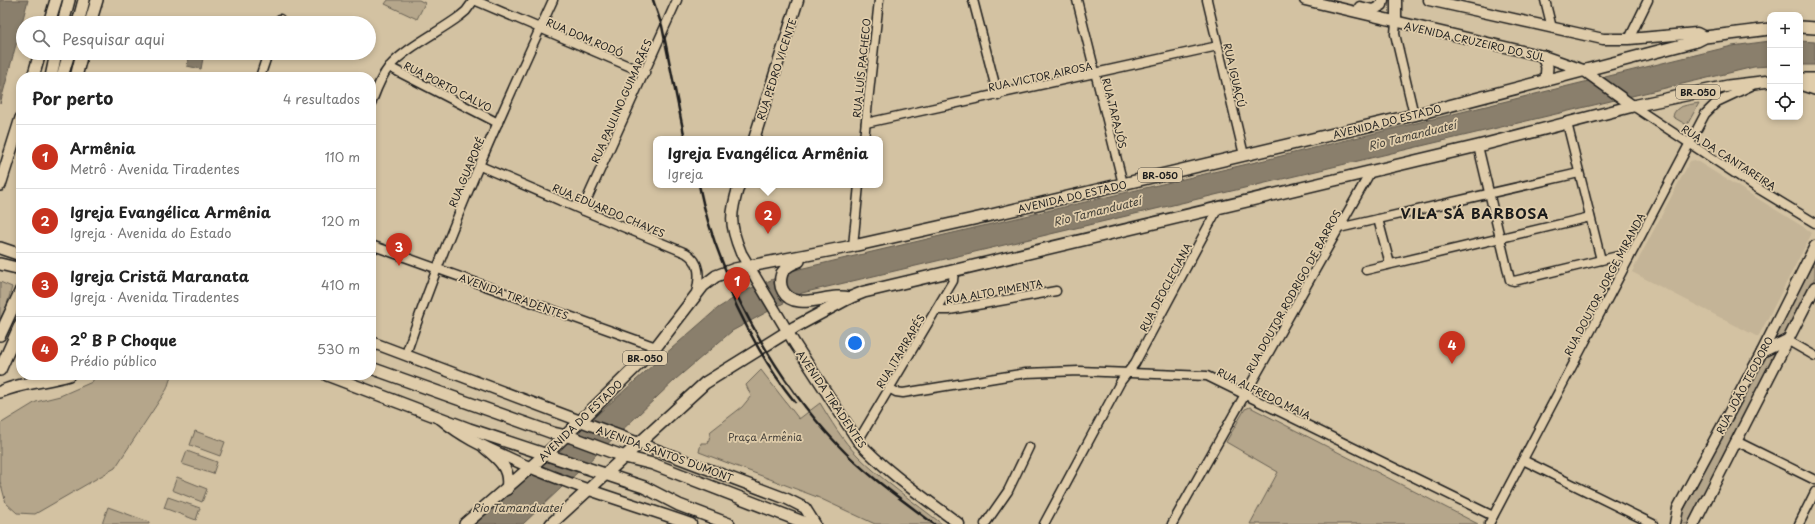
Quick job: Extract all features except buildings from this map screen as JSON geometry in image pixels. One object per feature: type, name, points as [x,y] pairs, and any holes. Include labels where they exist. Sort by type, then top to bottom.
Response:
[{"type":"highway","points":[[51,16],[56,0]]},
{"type":"highway","points":[[65,16],[69,0]]},
{"type":"highway","points":[[80,16],[84,0]]},
{"type":"highway","points":[[92,16],[97,0]]},
{"type":"highway","points":[[1803,27],[1815,28]]},
{"type":"highway","name":"AVENIDA DO ESTADO","points":[[465,524],[532,469],[583,422],[656,348],[696,295],[716,276],[735,269],[853,246],[1414,115],[1697,41],[1705,37],[1767,29]]},
{"type":"highway","points":[[1543,56],[1547,66],[1546,80]]},
{"type":"highway","points":[[34,72],[38,60]]},
{"type":"highway","points":[[53,72],[55,60]]},
{"type":"highway","points":[[63,72],[67,60]]},
{"type":"highway","points":[[78,72],[80,60]]},
{"type":"highway","points":[[1803,79],[1815,79]]},
{"type":"highway","name":"BR-050","points":[[551,524],[705,383],[747,355],[849,298],[864,292],[1478,146],[1633,106],[1728,86],[1767,81]]},
{"type":"highway","points":[[1803,85],[1815,90]]},
{"type":"highway","points":[[0,185],[16,134]]},
{"type":"highway","points":[[0,248],[16,253]]},
{"type":"highway","points":[[812,254],[809,258],[791,264],[783,271],[781,276],[782,289],[788,297],[796,301],[803,302],[841,295],[849,298]]},
{"type":"highway","points":[[0,264],[16,268]]},
{"type":"highway","points":[[0,335],[16,301]]},
{"type":"highway","points":[[0,370],[16,334]]},
{"type":"highway","name":"AVENIDA SANTOS DUMONT","points":[[376,370],[553,433],[568,436],[653,464],[808,524]]},
{"type":"highway","points":[[0,392],[16,385],[42,382],[44,380]]},
{"type":"highway","points":[[340,380],[442,420],[546,456],[607,474],[644,487],[679,505],[729,524]]},
{"type":"highway","points":[[484,447],[505,466],[508,477],[507,489]]},
{"type":"main road","name":"RUA PEDRO VICENTE","points":[[755,136],[798,0]]},
{"type":"main road","points":[[1327,0],[1373,10],[1382,5],[1383,0]]},
{"type":"main road","points":[[1396,0],[1396,22]]},
{"type":"main road","points":[[1429,0],[1604,39],[1629,39],[1697,33],[1705,37]]},
{"type":"main road","name":"AVENIDA CRUZEIRO DO SUL","points":[[1313,1],[1543,56],[1583,70],[1633,106]]},
{"type":"main road","points":[[738,188],[731,222],[735,238],[749,266]]},
{"type":"main road","name":"RUA JOÃO TEODORO","points":[[1673,523],[1678,508],[1762,352],[1815,246]]},
{"type":"main road","name":"AVENIDA TIRADENTES","points":[[749,266],[788,332],[858,441],[867,451],[959,524]]},
{"type":"main road","name":"RUA JOÃO TEODORO","points":[[1694,524],[1815,287]]},
{"type":"main road","points":[[1762,352],[1787,340]]},
{"type":"main road","name":"AVENIDA SANTOS DUMONT","points":[[376,344],[799,504],[809,512],[816,524]]},
{"type":"main road","points":[[442,420],[457,432],[484,447],[532,469],[575,486],[690,524]]},
{"type":"street","name":"RUA DOM RODÓ","points":[[474,0],[645,73]]},
{"type":"street","points":[[376,92],[382,77],[400,56],[460,16],[466,11],[474,0]]},
{"type":"street","name":"RUA GUAPORÉ","points":[[406,354],[437,268],[498,123],[553,0]]},
{"type":"street","name":"RUA PAULINO GUIMARÃES","points":[[582,210],[677,0]]},
{"type":"street","name":"RUA LUÍS PACHECO","points":[[864,136],[879,0]]},
{"type":"street","points":[[973,0],[998,96]]},
{"type":"street","name":"RUA TAPAJÓS","points":[[1077,0],[1123,184]]},
{"type":"street","name":"RUA IGUAÇÚ","points":[[1207,0],[1244,155]]},
{"type":"street","points":[[1545,0],[1552,28]]},
{"type":"street","points":[[1629,39],[1648,0]]},
{"type":"street","points":[[1396,22],[1395,34],[1414,115]]},
{"type":"street","name":"RUA VICTOR AIROSA","points":[[866,123],[998,96],[1218,46]]},
{"type":"street","points":[[262,72],[266,60]]},
{"type":"street","name":"RUA PORTO CALVO","points":[[389,67],[498,123]]},
{"type":"street","name":"RUA DOUTOR JORGE MIRANDA","points":[[1489,524],[1705,114],[1712,106],[1728,96],[1767,81]]},
{"type":"street","name":"RUA DA CANTAREIRA","points":[[1633,106],[1815,223]]},
{"type":"street","points":[[1567,123],[1601,260]]},
{"type":"street","points":[[1478,146],[1511,281],[1618,256],[1629,258]]},
{"type":"street","name":"RUA EDUARDO CHAVES","points":[[480,166],[692,257],[698,268],[696,295]]},
{"type":"street","name":"RUA DOUTOR RODRIGO DE BARROS","points":[[1172,524],[1371,171]]},
{"type":"street","points":[[1339,228],[1579,173]]},
{"type":"street","points":[[853,246],[859,188]]},
{"type":"street","name":"RUA DEOCLECIANA","points":[[1044,524],[1126,373],[1135,364],[1218,208]]},
{"type":"street","points":[[1366,270],[1590,216]]},
{"type":"street","points":[[1378,219],[1390,264]]},
{"type":"street","name":"AVENIDA TIRADENTES","points":[[376,247],[656,348]]},
{"type":"street","name":"RUA ITAPIRAPÉS","points":[[858,441],[953,281],[954,270]]},
{"type":"street","name":"RUA ALTO PIMENTA","points":[[936,310],[949,310],[1056,291]]},
{"type":"street","points":[[1787,340],[1815,356]]},
{"type":"street","name":"RUA ALFREDO MAIA","points":[[889,388],[896,392],[903,393],[1026,373],[1079,372],[1207,376],[1493,516]]},
{"type":"street","points":[[1736,441],[1815,480]]},
{"type":"street","points":[[985,524],[1008,491],[1029,447]]},
{"type":"street","points":[[1523,460],[1653,524]]},
{"type":"street","points":[[1799,524],[1815,492]]},
{"type":"shaded area","points":[[1695,160],[1810,231],[1811,235],[1758,337],[1632,272],[1690,161]]},
{"type":"green space","points":[[388,0],[419,0],[425,3],[417,19],[385,4]]},
{"type":"green space","points":[[1699,103],[1687,125],[1673,117],[1676,110],[1679,108]]},
{"type":"green space","points":[[1815,260],[1815,278],[1688,524],[1683,524],[1678,521]]},
{"type":"green space","points":[[0,282],[12,287],[6,308],[0,319]]},
{"type":"green space","name":"Praça Armênia","points":[[761,370],[799,419],[820,403],[842,437],[858,456],[888,483],[942,524],[875,524],[817,497],[699,452],[701,443],[708,443],[711,431],[742,407],[751,396],[746,385]]},
{"type":"green space","points":[[93,380],[170,380],[167,389],[115,468],[35,514],[17,513],[6,503],[0,481],[0,424],[36,402],[60,396],[92,382]]},
{"type":"green space","points":[[1250,407],[1478,524],[1250,524],[1278,472],[1226,442],[1245,409]]},
{"type":"green space","points":[[195,431],[225,442],[220,456],[190,445]]},
{"type":"green space","points":[[187,451],[217,462],[213,474],[182,464]]},
{"type":"green space","points":[[177,477],[207,489],[202,502],[172,490]]},
{"type":"green space","points":[[168,497],[200,508],[196,520],[164,508]]},
{"type":"green space","points":[[108,507],[149,522],[149,524],[102,524]]},
{"type":"water","points":[[0,0],[28,0],[24,16],[16,16],[16,45],[0,104]]},
{"type":"water","name":"Rio Tamanduateí","points":[[1767,41],[1767,66],[1754,67],[802,293],[732,331],[676,379],[523,524],[475,524],[718,308],[747,290],[795,270],[1273,158],[1732,46]]},
{"type":"water","points":[[1803,41],[1815,42],[1815,65],[1803,65]]},
{"type":"water","points":[[188,60],[203,60],[201,69],[187,66]]},
{"type":"railway","points":[[653,0],[662,26],[684,136]]},
{"type":"railway","points":[[700,188],[719,254],[734,289],[751,324],[792,389],[814,418],[849,456],[884,486],[934,524]]},
{"type":"railway","points":[[727,285],[757,346],[775,375],[795,402]]},
{"type":"place","name":"Igreja Evangélica Armênia","points":[[768,234]]},
{"type":"place","name":"Igreja Cristã Maranata","points":[[399,266]]},
{"type":"place","name":"Armênia","points":[[737,300]]},
{"type":"place","name":"2º B P Choque","points":[[1452,364]]},
{"type":"district","name":"VILA SÁ BARBOSA","points":[[1475,213]]}]
